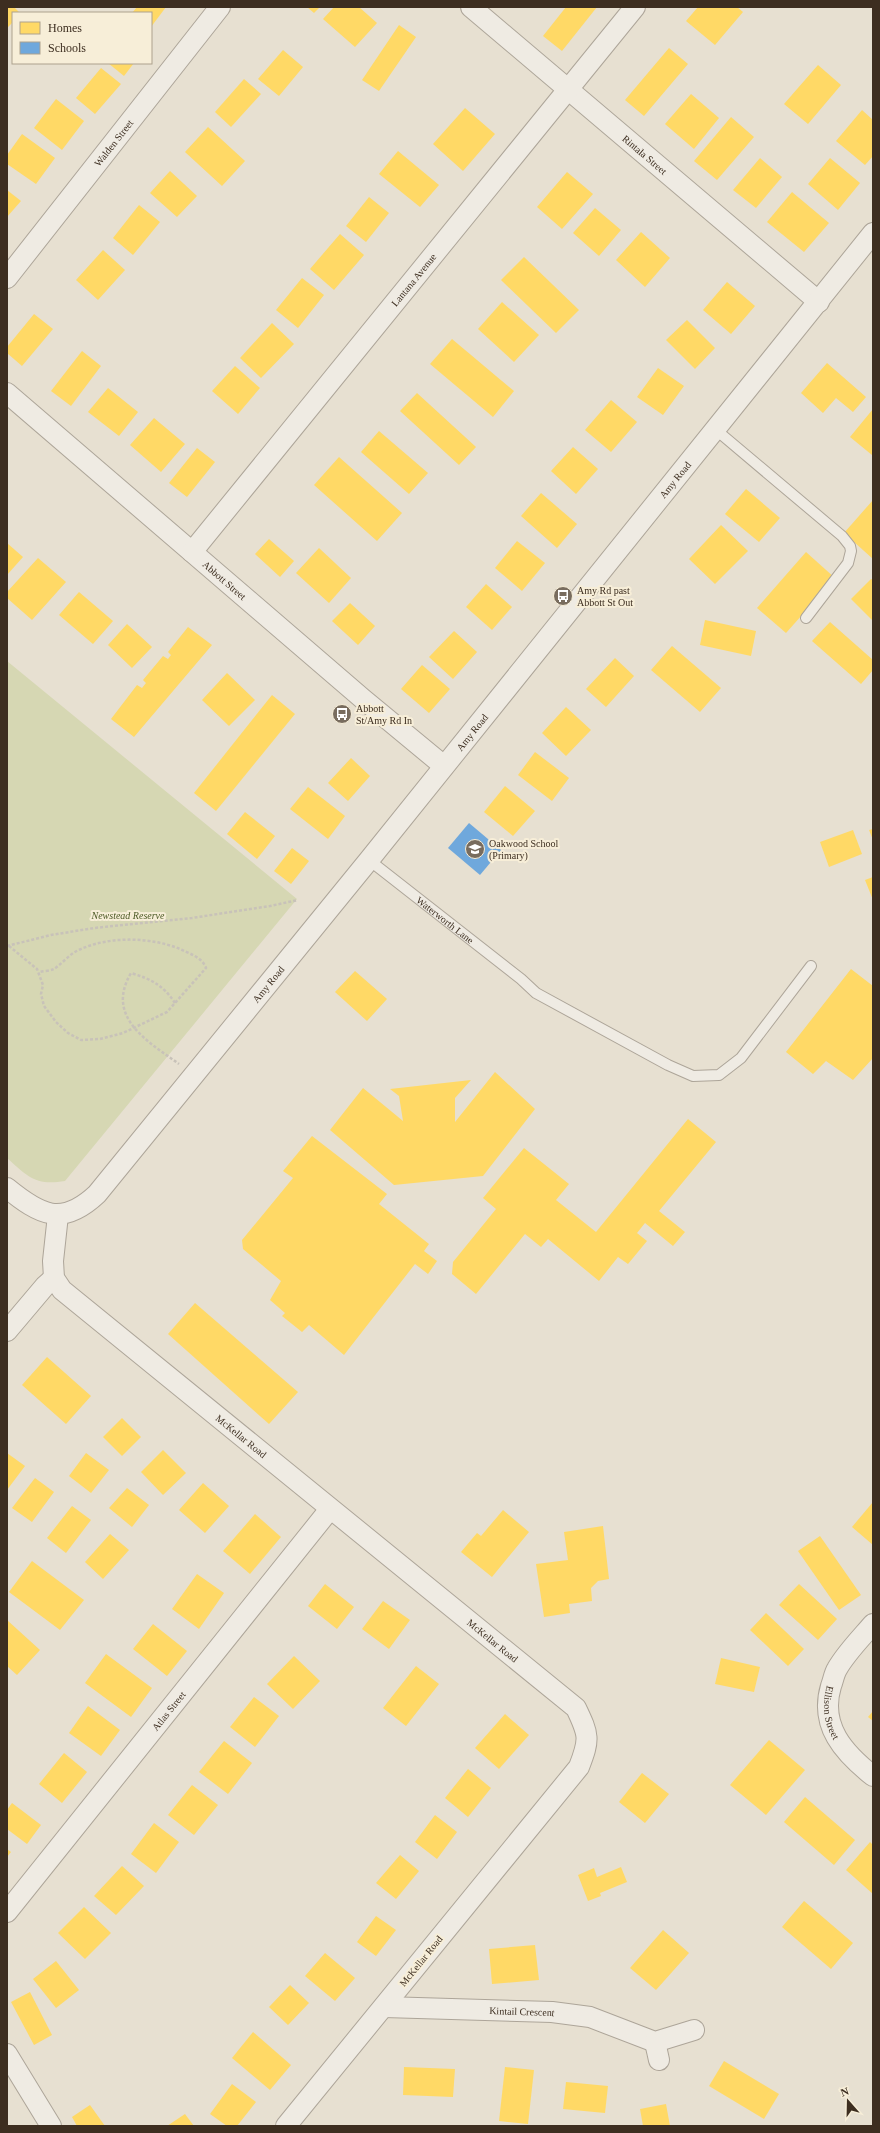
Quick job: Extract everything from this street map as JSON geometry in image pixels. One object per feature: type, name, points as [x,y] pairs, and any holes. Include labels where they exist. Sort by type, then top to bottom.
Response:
[{"type":"street","name":"Walden Street","points":[[7,278],[220,7]]},
{"type":"street","name":"Rintala Street","points":[[471,7],[819,302]]},
{"type":"street","name":"Lantana Avenue","points":[[192,552],[635,7]]},
{"type":"street","name":"Amy Road","points":[[58,1215],[74,1212],[85,1205],[97,1194],[369,860],[873,233]]},
{"type":"street","name":"Abbott Street","points":[[7,393],[444,766]]},
{"type":"street","points":[[7,1188],[37,1208],[58,1215],[53,1261],[54,1278],[45,1286],[7,1331]]},
{"type":"street","name":"McKellar Road","points":[[54,1278],[62,1290],[75,1302],[576,1708],[586,1728],[588,1745],[579,1767],[286,2126]]},
{"type":"street","name":"Atlas Street","points":[[7,1912],[330,1509]]},
{"type":"street","name":"Ellison Street","points":[[873,1624],[836,1670],[828,1695],[829,1716],[836,1738],[852,1759],[873,1776]]},
{"type":"street","name":"Kintail Crescent","points":[[384,2007],[552,2012],[590,2017],[657,2051],[694,2030]]},
{"type":"street","points":[[7,2054],[52,2126]]},
{"type":"lane","points":[[715,429],[833,528],[850,546],[850,558],[848,563],[806,618]]},
{"type":"lane","name":"Waterworth Lane","points":[[369,860],[521,979],[536,993],[668,1065],[693,1076],[719,1075],[741,1058],[810,966]]},
{"type":"path","points":[[8,946],[51,935],[86,929],[192,918],[270,906],[298,900]]},
{"type":"path","points":[[8,946],[30,962],[39,972],[43,985],[41,994],[44,1006],[56,1022],[68,1033],[81,1040],[100,1039],[136,1029],[167,1012],[206,968],[204,963],[198,958],[173,946],[153,941],[134,939],[91,945],[80,949],[53,969],[39,972]]},
{"type":"path","points":[[175,1003],[167,990],[157,982],[131,973],[122,994],[124,1012],[136,1029],[149,1043],[194,1075]]},
{"type":"green space","name":"Newstead Reserve","points":[[7,661],[297,899],[65,1181],[39,1181],[27,1175],[7,1158]]},
{"type":"building: Homes","points":[[7,7],[14,7],[19,12],[12,12],[12,23],[7,28]]},
{"type":"building: Homes","points":[[137,7],[166,7],[152,26],[152,12],[133,12]]},
{"type":"building: Homes","points":[[307,7],[320,7],[314,13]]},
{"type":"building: Homes","points":[[334,7],[359,7],[377,23],[355,47],[323,19]]},
{"type":"building: Homes","points":[[566,7],[597,7],[562,51],[543,36]]},
{"type":"building: Homes","points":[[698,7],[737,7],[743,12],[715,45],[686,21]]},
{"type":"building: Homes","points":[[399,25],[416,37],[379,91],[362,80]]},
{"type":"building: Homes","points":[[669,48],[688,64],[644,116],[625,100]]},
{"type":"building: Homes","points":[[283,50],[303,67],[279,96],[258,79]]},
{"type":"building: Homes","points":[[109,64],[133,64],[124,76]]},
{"type":"building: Homes","points":[[818,65],[841,85],[808,124],[784,104]]},
{"type":"building: Homes","points":[[101,68],[121,84],[95,114],[76,98]]},
{"type":"building: Homes","points":[[244,79],[261,94],[231,127],[215,112]]},
{"type":"building: Homes","points":[[691,94],[719,118],[694,149],[665,124]]},
{"type":"building: Homes","points":[[56,99],[84,121],[62,150],[34,128]]},
{"type":"building: Homes","points":[[465,108],[495,134],[463,171],[433,144]]},
{"type":"building: Homes","points":[[862,110],[873,120],[873,156],[865,165],[836,141]]},
{"type":"building: Homes","points":[[731,117],[754,137],[717,180],[694,161]]},
{"type":"building: Homes","points":[[208,127],[245,161],[222,186],[185,152]]},
{"type":"building: Homes","points":[[22,134],[55,158],[36,184],[7,164],[7,155]]},
{"type":"building: Homes","points":[[398,151],[439,185],[420,207],[379,174]]},
{"type":"building: Homes","points":[[760,158],[782,177],[756,208],[733,190]]},
{"type":"building: Homes","points":[[830,158],[860,183],[838,210],[808,184]]},
{"type":"building: Homes","points":[[170,171],[197,196],[177,217],[150,193]]},
{"type":"building: Homes","points":[[567,172],[593,194],[562,229],[537,207]]},
{"type":"building: Homes","points":[[7,190],[21,201],[7,217]]},
{"type":"building: Homes","points":[[792,192],[829,223],[804,252],[767,222]]},
{"type":"building: Homes","points":[[369,197],[389,213],[366,242],[346,226]]},
{"type":"building: Homes","points":[[139,205],[160,222],[133,255],[113,238]]},
{"type":"building: Homes","points":[[595,208],[621,230],[599,256],[573,233]]},
{"type":"building: Homes","points":[[641,232],[670,258],[645,287],[616,260]]},
{"type":"building: Homes","points":[[340,234],[364,255],[334,290],[310,269]]},
{"type":"building: Homes","points":[[103,250],[125,270],[98,300],[76,280]]},
{"type":"building: Homes","points":[[524,257],[579,310],[556,333],[501,280]]},
{"type":"building: Homes","points":[[302,278],[324,295],[298,328],[276,310]]},
{"type":"building: Homes","points":[[727,282],[755,306],[731,334],[703,310]]},
{"type":"building: Homes","points":[[502,302],[539,335],[514,362],[478,329]]},
{"type":"building: Homes","points":[[34,314],[53,329],[22,366],[7,353],[7,347]]},
{"type":"building: Homes","points":[[687,320],[715,348],[695,369],[666,340]]},
{"type":"building: Homes","points":[[272,323],[294,344],[261,378],[240,358]]},
{"type":"building: Homes","points":[[452,339],[514,391],[493,417],[430,364]]},
{"type":"building: Homes","points":[[82,351],[101,366],[71,406],[51,391]]},
{"type":"building: Homes","points":[[827,363],[866,397],[853,412],[836,398],[823,413],[801,393]]},
{"type":"building: Homes","points":[[235,366],[260,388],[238,414],[212,391]]},
{"type":"building: Homes","points":[[658,368],[684,386],[663,415],[637,397]]},
{"type":"building: Homes","points":[[108,388],[138,412],[119,436],[88,412]]},
{"type":"building: Homes","points":[[417,393],[476,447],[459,465],[400,411]]},
{"type":"building: Homes","points":[[611,400],[637,422],[611,452],[585,430]]},
{"type":"building: Homes","points":[[873,409],[873,454],[872,455],[850,437]]},
{"type":"building: Homes","points":[[154,418],[185,444],[161,472],[130,445]]},
{"type":"building: Homes","points":[[379,431],[428,473],[409,494],[361,452]]},
{"type":"building: Homes","points":[[573,447],[598,469],[576,494],[551,471]]},
{"type":"building: Homes","points":[[197,448],[215,462],[187,497],[169,483]]},
{"type":"building: Homes","points":[[339,457],[402,513],[377,541],[314,485]]},
{"type":"building: Homes","points":[[746,489],[780,518],[759,542],[725,514]]},
{"type":"building: Homes","points":[[541,493],[577,524],[557,548],[521,516]]},
{"type":"building: Homes","points":[[873,500],[873,559],[844,533]]},
{"type":"building: Homes","points":[[721,525],[748,551],[715,584],[689,559]]},
{"type":"building: Homes","points":[[269,539],[294,561],[280,577],[255,554]]},
{"type":"building: Homes","points":[[517,541],[545,563],[522,591],[495,568]]},
{"type":"building: Homes","points":[[7,543],[23,557],[7,575]]},
{"type":"building: Homes","points":[[319,548],[351,578],[329,603],[296,573]]},
{"type":"building: Homes","points":[[806,552],[835,578],[786,633],[757,608]]},
{"type":"building: Homes","points":[[38,558],[66,582],[32,620],[7,598],[7,592]]},
{"type":"building: Homes","points":[[871,579],[873,580],[873,621],[851,599]]},
{"type":"building: Homes","points":[[486,584],[512,607],[492,630],[466,607]]},
{"type":"building: Homes","points":[[79,592],[113,621],[93,644],[59,615]]},
{"type":"building: Homes","points":[[350,603],[375,626],[358,645],[332,621]]},
{"type":"building: Homes","points":[[705,620],[756,631],[751,656],[700,645]]},
{"type":"building: Homes","points":[[830,622],[873,660],[873,670],[861,684],[812,641]]},
{"type":"building: Homes","points":[[127,624],[152,647],[132,668],[108,645]]},
{"type":"building: Homes","points":[[188,627],[212,645],[134,737],[111,719],[137,685],[142,688],[146,683],[143,680],[163,656],[168,659],[171,655],[168,652]]},
{"type":"building: Homes","points":[[454,631],[477,652],[453,679],[429,657]]},
{"type":"building: Homes","points":[[672,646],[721,688],[700,712],[651,670]]},
{"type":"building: Homes","points":[[615,658],[634,676],[606,707],[586,689]]},
{"type":"building: Homes","points":[[422,665],[450,689],[429,713],[401,689]]},
{"type":"building: Homes","points":[[227,673],[255,700],[229,726],[202,700]]},
{"type":"building: Homes","points":[[272,695],[295,714],[216,811],[194,793]]},
{"type":"building: Homes","points":[[566,707],[591,730],[566,756],[542,733]]},
{"type":"building: Homes","points":[[535,752],[569,778],[552,801],[518,775]]},
{"type":"building: Homes","points":[[351,758],[370,776],[348,801],[328,783]]},
{"type":"building: Homes","points":[[505,786],[535,811],[513,836],[484,812]]},
{"type":"building: Homes","points":[[308,787],[345,816],[328,839],[290,809]]},
{"type":"building: Homes","points":[[245,812],[275,836],[257,859],[227,834]]},
{"type":"building: Homes","points":[[873,829],[873,840],[869,830]]},
{"type":"building: Homes","points":[[853,830],[862,854],[829,867],[820,842]]},
{"type":"building: Homes","points":[[292,848],[309,861],[291,884],[274,871]]},
{"type":"building: Homes","points":[[873,877],[873,900],[865,880]]},
{"type":"building: Homes","points":[[851,969],[873,986],[873,1058],[853,1080],[826,1061],[813,1074],[786,1052]]},
{"type":"building: Homes","points":[[355,971],[387,999],[367,1021],[335,992]]},
{"type":"building: Homes","points":[[495,1072],[535,1109],[483,1176],[394,1185],[330,1130],[363,1088],[403,1121],[399,1096],[390,1089],[471,1080],[455,1098],[455,1122]]},
{"type":"building: Homes","points":[[688,1119],[716,1142],[659,1211],[685,1232],[673,1246],[645,1223],[637,1233],[647,1241],[628,1264],[618,1257],[599,1281],[548,1239],[541,1247],[525,1234],[476,1294],[452,1274],[453,1262],[496,1209],[483,1198],[524,1148],[569,1184],[556,1200],[596,1232]]},
{"type":"building: Homes","points":[[312,1136],[387,1194],[379,1204],[429,1244],[424,1251],[437,1261],[428,1274],[415,1264],[344,1355],[309,1325],[302,1332],[282,1316],[285,1313],[270,1300],[281,1281],[243,1249],[242,1240],[293,1178],[283,1171]]},
{"type":"building: Homes","points":[[195,1303],[298,1392],[269,1424],[168,1334]]},
{"type":"building: Homes","points":[[47,1357],[91,1396],[66,1424],[22,1385]]},
{"type":"building: Homes","points":[[122,1418],[141,1437],[122,1456],[103,1437]]},
{"type":"building: Homes","points":[[163,1450],[186,1473],[163,1495],[141,1472]]},
{"type":"building: Homes","points":[[7,1453],[25,1466],[7,1490]]},
{"type":"building: Homes","points":[[86,1453],[109,1470],[91,1493],[69,1476]]},
{"type":"building: Homes","points":[[35,1478],[54,1492],[32,1522],[12,1508]]},
{"type":"building: Homes","points":[[203,1483],[229,1506],[205,1533],[179,1510]]},
{"type":"building: Homes","points":[[127,1488],[149,1505],[132,1527],[109,1508]]},
{"type":"building: Homes","points":[[873,1502],[873,1545],[852,1527]]},
{"type":"building: Homes","points":[[72,1506],[91,1520],[66,1553],[47,1538]]},
{"type":"building: Homes","points":[[503,1510],[529,1532],[492,1577],[461,1552],[477,1533],[481,1536]]},
{"type":"building: Homes","points":[[255,1514],[281,1537],[250,1574],[223,1551]]},
{"type":"building: Homes","points":[[603,1526],[609,1579],[598,1581],[591,1588],[592,1601],[569,1604],[570,1613],[544,1617],[536,1564],[568,1560],[564,1532]]},
{"type":"building: Homes","points":[[110,1534],[129,1550],[103,1579],[85,1562]]},
{"type":"building: Homes","points":[[820,1536],[861,1595],[839,1610],[798,1551]]},
{"type":"building: Homes","points":[[32,1561],[84,1600],[60,1630],[9,1592]]},
{"type":"building: Homes","points":[[197,1574],[224,1593],[199,1629],[172,1609]]},
{"type":"building: Homes","points":[[325,1584],[354,1607],[337,1629],[308,1606]]},
{"type":"building: Homes","points":[[799,1584],[837,1619],[818,1640],[779,1605]]},
{"type":"building: Homes","points":[[383,1601],[410,1620],[389,1649],[362,1629]]},
{"type":"building: Homes","points":[[766,1613],[804,1649],[788,1666],[750,1630]]},
{"type":"building: Homes","points":[[7,1620],[40,1650],[17,1675],[7,1666]]},
{"type":"building: Homes","points":[[153,1624],[187,1651],[167,1676],[133,1649]]},
{"type":"building: Homes","points":[[106,1654],[152,1688],[131,1717],[85,1683]]},
{"type":"building: Homes","points":[[294,1656],[320,1681],[293,1709],[267,1684]]},
{"type":"building: Homes","points":[[721,1658],[760,1667],[754,1692],[715,1684]]},
{"type":"building: Homes","points":[[416,1666],[439,1684],[406,1726],[383,1708]]},
{"type":"building: Homes","points":[[254,1697],[279,1716],[255,1747],[230,1727]]},
{"type":"building: Homes","points":[[88,1706],[120,1730],[101,1756],[69,1733]]},
{"type":"building: Homes","points":[[873,1711],[873,1721],[868,1717]]},
{"type":"building: Homes","points":[[505,1714],[529,1735],[499,1769],[475,1748]]},
{"type":"building: Homes","points":[[769,1740],[805,1770],[766,1815],[730,1785]]},
{"type":"building: Homes","points":[[224,1741],[252,1763],[228,1794],[199,1772]]},
{"type":"building: Homes","points":[[64,1753],[87,1772],[62,1803],[39,1784]]},
{"type":"building: Homes","points":[[468,1769],[491,1788],[468,1817],[445,1798]]},
{"type":"building: Homes","points":[[642,1773],[669,1794],[645,1823],[619,1802]]},
{"type":"building: Homes","points":[[192,1785],[218,1805],[194,1835],[168,1815]]},
{"type":"building: Homes","points":[[805,1797],[855,1840],[834,1865],[784,1822]]},
{"type":"building: Homes","points":[[12,1803],[41,1825],[27,1844],[7,1829],[7,1810]]},
{"type":"building: Homes","points":[[435,1815],[457,1832],[437,1859],[415,1842]]},
{"type":"building: Homes","points":[[154,1823],[179,1842],[156,1873],[131,1854]]},
{"type":"building: Homes","points":[[870,1842],[873,1845],[873,1894],[846,1870]]},
{"type":"building: Homes","points":[[7,1849],[11,1852],[7,1857]]},
{"type":"building: Homes","points":[[400,1855],[419,1871],[396,1899],[376,1883]]},
{"type":"building: Homes","points":[[122,1866],[144,1886],[116,1915],[94,1896]]},
{"type":"building: Homes","points":[[621,1867],[627,1882],[600,1893],[601,1896],[588,1901],[578,1875],[594,1868],[597,1877]]},
{"type":"building: Homes","points":[[804,1901],[853,1943],[831,1969],[782,1927]]},
{"type":"building: Homes","points":[[84,1907],[111,1933],[85,1959],[58,1933]]},
{"type":"building: Homes","points":[[376,1916],[396,1930],[376,1956],[357,1942]]},
{"type":"building: Homes","points":[[663,1930],[689,1953],[656,1990],[630,1968]]},
{"type":"building: Homes","points":[[535,1945],[539,1980],[492,1984],[489,1949]]},
{"type":"building: Homes","points":[[325,1953],[355,1978],[335,2001],[305,1976]]},
{"type":"building: Homes","points":[[56,1961],[79,1990],[56,2008],[33,1979]]},
{"type":"building: Homes","points":[[290,1985],[309,2003],[288,2025],[269,2007]]},
{"type":"building: Homes","points":[[30,1992],[52,2035],[34,2045],[11,2002]]},
{"type":"building: Homes","points":[[253,2032],[291,2065],[270,2090],[232,2058]]},
{"type":"building: Homes","points":[[724,2061],[779,2094],[764,2119],[709,2086]]},
{"type":"building: Homes","points":[[404,2067],[455,2069],[453,2097],[403,2095]]},
{"type":"building: Homes","points":[[505,2067],[534,2070],[528,2124],[499,2121]]},
{"type":"building: Homes","points":[[566,2082],[608,2086],[605,2113],[563,2109]]},
{"type":"building: Homes","points":[[232,2084],[256,2102],[237,2126],[227,2126],[210,2114]]},
{"type":"building: Homes","points":[[666,2104],[670,2126],[643,2126],[640,2109]]},
{"type":"building: Homes","points":[[90,2105],[105,2126],[77,2126],[72,2117]]},
{"type":"building: Homes","points":[[185,2114],[194,2126],[167,2126]]},
{"type":"building: Schools","name":"Oakwood School (Primary)","points":[[469,823],[501,850],[480,875],[448,848]]},
{"type":"place","name":"Amy Rd past Abbott St Out","points":[[563,596]]},
{"type":"place","name":"Abbott St/Amy Rd In","points":[[342,714]]},
{"type":"place","name":"Oakwood School (Primary)","points":[[475,849]]}]
